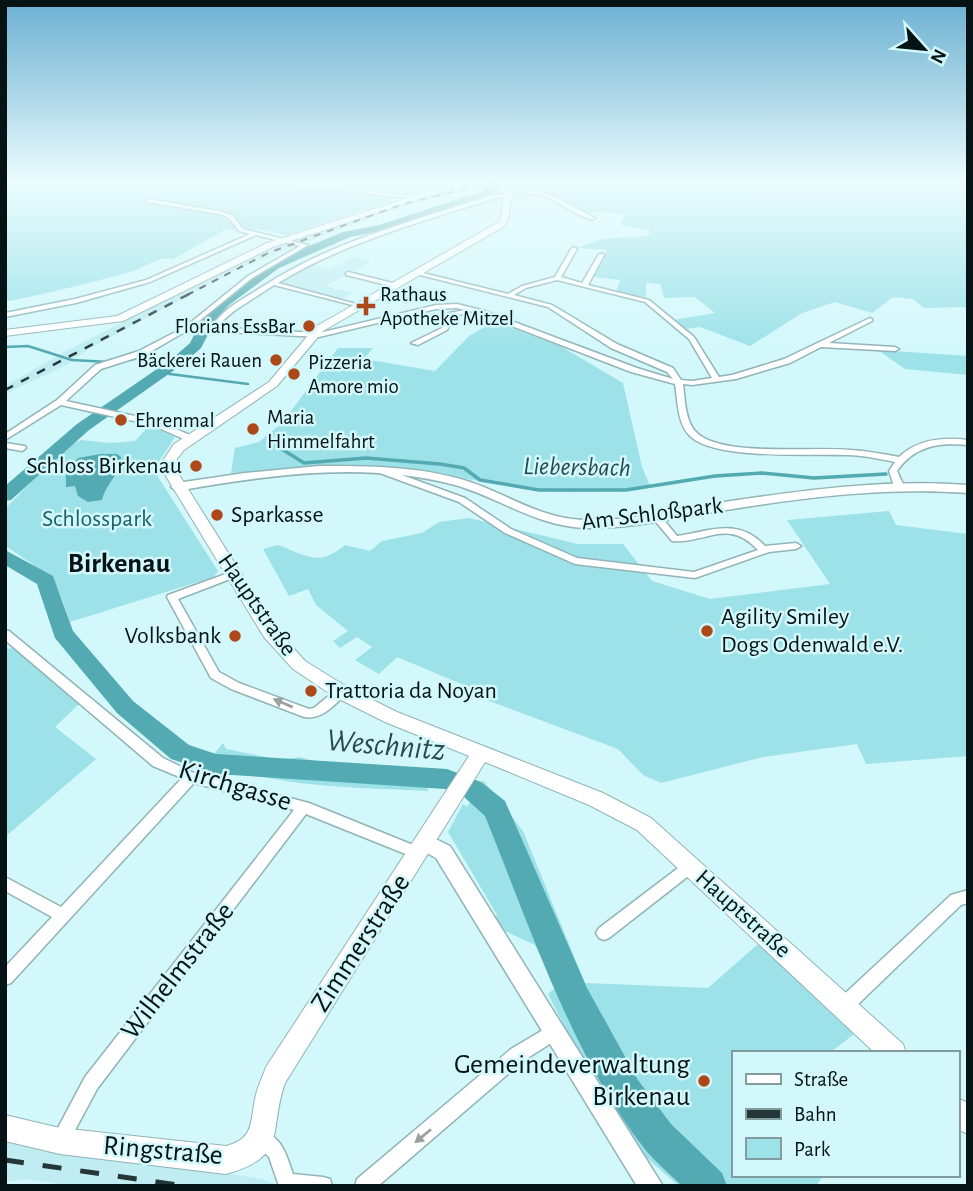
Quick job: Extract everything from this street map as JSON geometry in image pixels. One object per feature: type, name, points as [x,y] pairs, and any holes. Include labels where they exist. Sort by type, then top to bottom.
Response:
[{"type":"main road","points":[[5,333],[119,319],[235,261],[288,239]]},
{"type":"main road","name":"Hauptstraße","points":[[476,239],[311,335],[273,384],[189,438],[170,458],[171,473],[177,487],[284,649],[299,665],[341,692],[391,717],[596,799],[644,824],[892,1051]]},
{"type":"main road","name":"Zimmerstraße","points":[[262,1139],[268,1094],[275,1076],[480,754]]},
{"type":"main road","name":"Ringstraße","points":[[5,1128],[60,1141],[226,1160],[246,1154],[262,1139]]},
{"type":"street","points":[[5,315],[76,302],[142,283],[244,239]]},
{"type":"street","points":[[8,437],[60,402],[94,370],[142,353],[187,328],[250,277],[305,245],[288,239]]},
{"type":"street","points":[[215,327],[227,313],[272,284],[342,246],[365,239]]},
{"type":"street","points":[[557,278],[574,249]]},
{"type":"street","points":[[584,286],[601,255]]},
{"type":"street","points":[[415,273],[510,295],[561,312],[614,346],[670,370],[679,382],[685,422],[692,433],[716,446],[735,450],[851,452],[902,460]]},
{"type":"street","points":[[348,274],[395,285]]},
{"type":"street","points":[[510,295],[524,287],[557,278],[647,301],[692,338],[717,380]]},
{"type":"street","points":[[272,284],[358,306]]},
{"type":"street","points":[[187,328],[215,327],[311,335],[436,307],[464,307],[634,370],[679,382],[717,380],[787,361],[870,320]]},
{"type":"street","points":[[415,343],[445,329],[449,317],[455,313],[505,321]]},
{"type":"street","points":[[819,345],[895,348]]},
{"type":"street","points":[[60,402],[171,428],[189,438]]},
{"type":"street","points":[[900,486],[893,471],[902,460],[932,440],[968,443]]},
{"type":"street","points":[[380,470],[461,500],[508,531],[575,561],[695,575],[763,553],[764,550],[796,546]]},
{"type":"street","name":"Am Schloßpark","points":[[177,487],[245,476],[380,470],[462,483],[523,512],[551,521],[587,524],[760,500],[900,486],[968,489]]},
{"type":"street","points":[[656,516],[675,538],[736,530],[746,533],[764,550]]},
{"type":"street","points":[[233,574],[172,597],[215,675],[235,686],[308,713],[318,712],[341,692]]},
{"type":"street","name":"Kirchgasse","points":[[7,639],[158,762],[191,777],[304,807],[422,848]]},
{"type":"street","points":[[5,978],[191,777]]},
{"type":"street","name":"Wilhelmstraße","points":[[60,1141],[91,1083],[304,807]]},
{"type":"street","points":[[422,848],[443,852],[651,1186]]},
{"type":"street","points":[[604,933],[691,866]]},
{"type":"street","points":[[5,883],[62,915]]},
{"type":"street","points":[[844,1006],[956,900],[968,896]]},
{"type":"street","points":[[364,1186],[517,1055],[553,1032]]},
{"type":"street","points":[[262,1139],[276,1151],[288,1185],[323,1186]]},
{"type":"shaded area","points":[[299,239],[316,239],[240,268],[87,350],[66,365],[5,394],[5,386],[61,354],[248,257]]},
{"type":"shaded area","points":[[353,257],[371,262],[325,286],[353,293],[341,299],[278,282],[309,264],[330,269]]},
{"type":"shaded area","points":[[117,454],[121,457],[120,463],[102,500],[88,502],[78,496],[75,486],[66,487],[66,473],[78,458]]},
{"type":"shaded area","points":[[5,1139],[262,1179],[280,1186],[69,1186],[27,1179],[5,1182]]},
{"type":"green space","points":[[5,239],[209,239],[174,259],[153,262],[133,271],[72,287],[5,300]]},
{"type":"green space","points":[[602,239],[968,239],[968,307],[924,308],[913,299],[893,297],[872,313],[835,302],[802,313],[750,346],[700,327],[684,329],[673,320],[715,313],[695,297],[664,298],[660,284],[646,283],[646,297],[616,292],[620,280],[594,277],[607,250],[578,248]]},
{"type":"green space","points":[[497,320],[552,341],[623,383],[642,467],[650,486],[615,491],[556,492],[378,466],[231,473],[235,448],[259,442],[282,423],[338,348],[373,348],[364,359],[435,371],[469,336]]},
{"type":"green space","points":[[878,350],[968,356],[968,375],[905,369]]},
{"type":"green space","name":"Schlosspark","points":[[150,425],[175,437],[160,460],[158,477],[218,571],[214,577],[70,622],[54,584],[40,569],[6,546],[5,509],[65,447],[81,440],[110,443],[135,441]]},
{"type":"green space","points":[[889,511],[896,525],[968,534],[968,756],[866,764],[857,744],[763,757],[661,783],[643,775],[618,749],[468,693],[471,688],[397,657],[379,674],[355,660],[372,647],[357,637],[340,648],[333,641],[348,631],[316,605],[308,589],[289,596],[263,549],[278,545],[305,556],[320,558],[345,545],[370,551],[382,541],[422,533],[439,522],[469,518],[578,544],[623,544],[652,581],[710,599],[830,584],[787,520]]},
{"type":"green space","points":[[13,648],[79,704],[55,727],[96,759],[5,837],[5,649]]},
{"type":"green space","points":[[223,743],[226,749],[280,760],[300,757],[351,772],[399,773],[421,780],[429,791],[318,785],[262,777],[209,760]]},
{"type":"green space","points":[[483,780],[523,831],[585,983],[708,988],[758,944],[854,1034],[833,1051],[732,1051],[732,1177],[823,1177],[816,1186],[679,1186],[632,1145],[581,1060],[548,994],[556,987],[535,945],[492,925],[497,915],[448,832],[463,804],[467,807]]},
{"type":"waterway","name":"Weschnitz","points":[[5,496],[83,427],[178,361],[196,345],[210,317],[224,302],[275,265],[336,239]]},
{"type":"waterway","points":[[5,347],[28,346],[72,360],[109,362]]},
{"type":"waterway","points":[[130,360],[143,357],[178,361]]},
{"type":"waterway","name":"Liebersbach","points":[[162,373],[248,384]]},
{"type":"waterway","name":"Liebersbach","points":[[277,446],[304,463],[366,458],[440,464],[464,468],[480,480],[539,490],[626,490],[715,476],[762,473],[814,478],[886,474]]},
{"type":"waterway","name":"Weschnitz","points":[[5,556],[46,581],[63,633],[125,707],[180,752],[216,764],[447,779],[472,789],[496,809],[576,999],[626,1092],[658,1137],[709,1186]]},
{"type":"railway","points":[[187,295],[268,253],[308,239]]},
{"type":"railway","points":[[5,390],[191,293]]},
{"type":"railway","points":[[5,1160],[185,1186]]},
{"type":"place","name":"Rathaus Apotheke Mitzel","points":[[366,306]]},
{"type":"place","name":"Florians EssBar","points":[[309,326]]},
{"type":"place","name":"Bäckerei Rauen","points":[[276,360]]},
{"type":"place","name":"Pizzeria Amore mio","points":[[294,374]]},
{"type":"place","name":"Ehrenmal","points":[[121,420]]},
{"type":"place","name":"Maria Himmelfahrt","points":[[253,429]]},
{"type":"place","name":"Schloss Birkenau","points":[[196,466]]},
{"type":"place","name":"Sparkasse","points":[[217,515]]},
{"type":"place","name":"Agility Smiley Dogs Odenwald e.V.","points":[[707,631]]},
{"type":"place","name":"Volksbank","points":[[235,636]]},
{"type":"place","name":"Trattoria da Noyan","points":[[311,691]]},
{"type":"place","name":"Gemeindeverwaltung Birkenau","points":[[704,1081]]},
{"type":"district","name":"Birkenau","points":[[119,564]]}]
